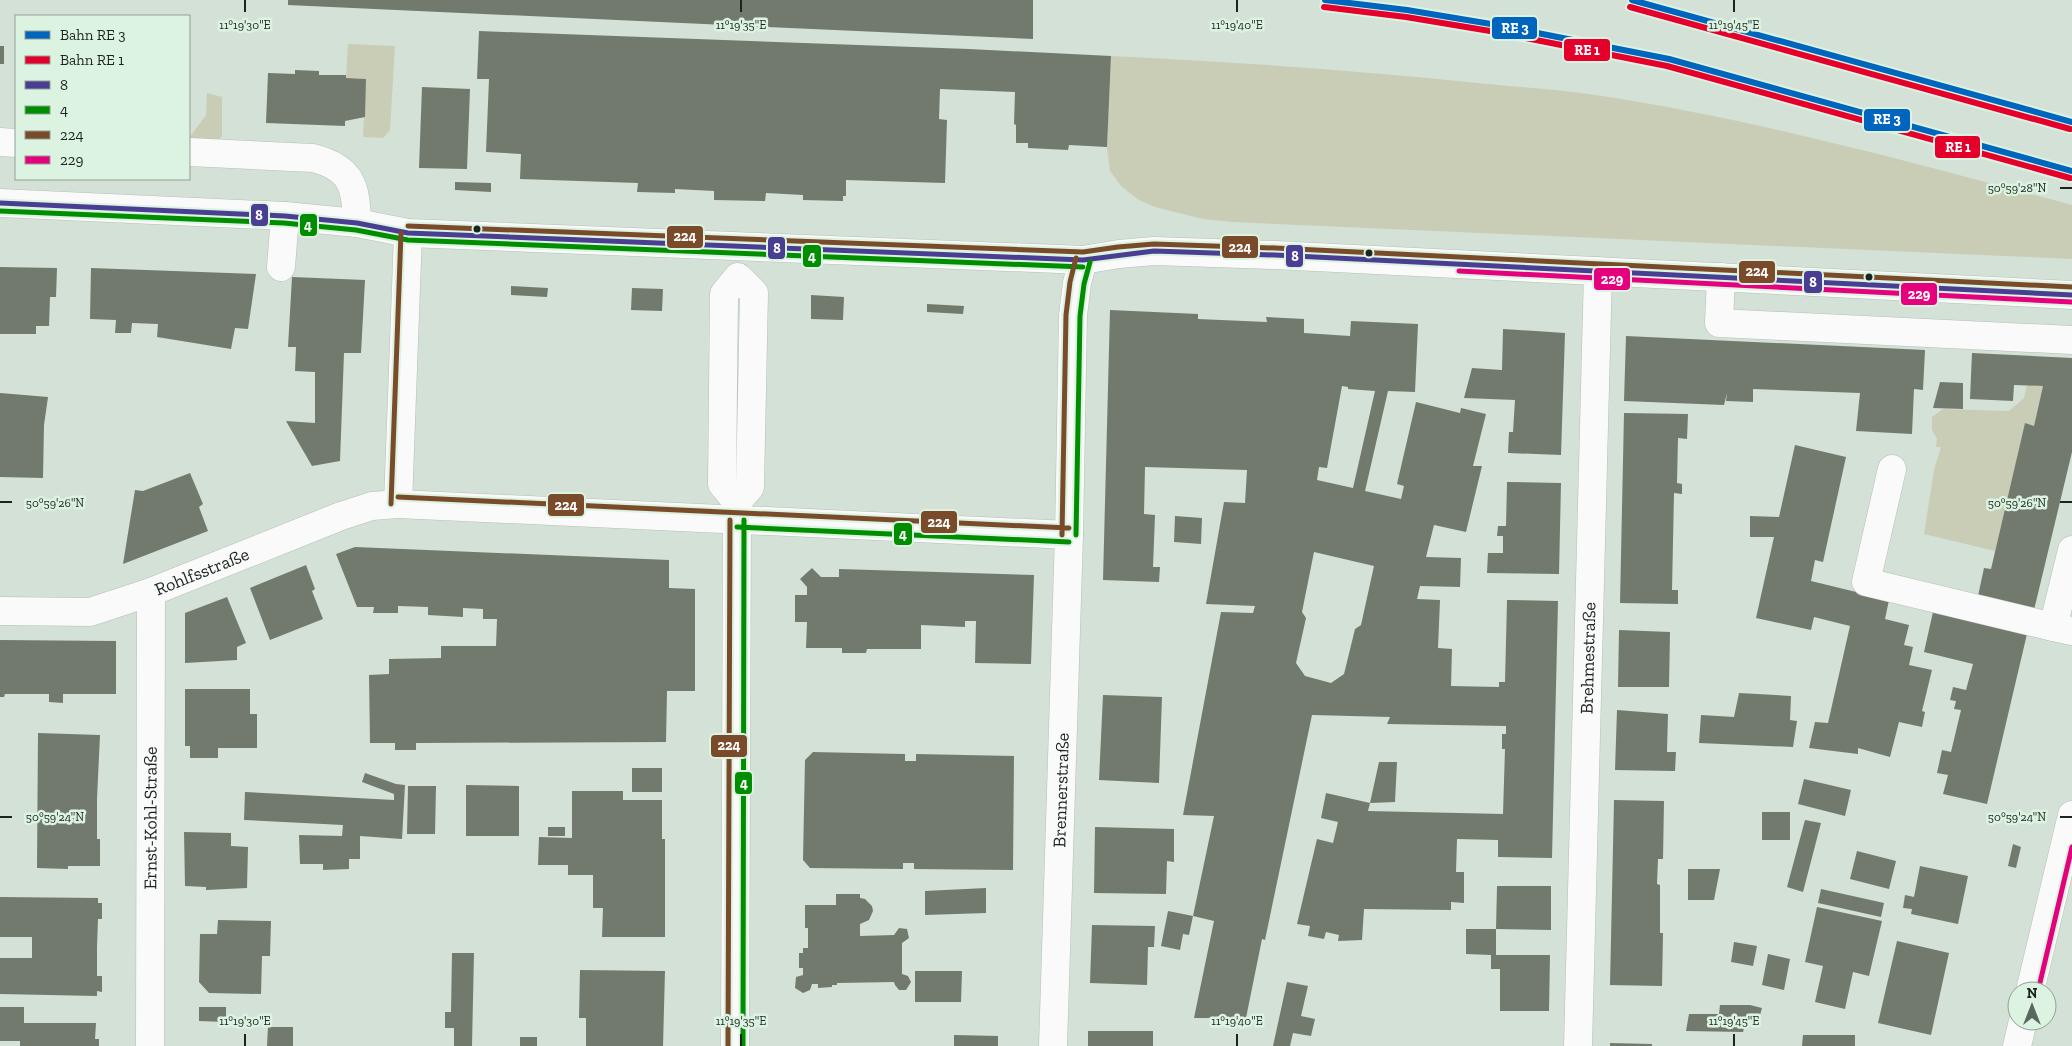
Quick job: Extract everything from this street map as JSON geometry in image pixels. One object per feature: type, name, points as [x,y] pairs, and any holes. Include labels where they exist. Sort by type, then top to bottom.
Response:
[{"type":"street","points":[[0,142],[15,143]]},
{"type":"street","points":[[190,152],[314,158],[330,162],[352,184],[357,196],[357,223]]},
{"type":"street","points":[[0,203],[284,216],[357,223],[408,233],[1083,260],[1154,251],[2072,295]]},
{"type":"street","points":[[281,267],[284,216]]},
{"type":"street","points":[[398,504],[408,233]]},
{"type":"street","name":"Brennerstraße","points":[[1054,1046],[1069,535],[1072,315],[1083,260]]},
{"type":"street","name":"Brehmestraße","points":[[1578,1046],[1598,271]]},
{"type":"street","points":[[738,277],[754,293],[750,487],[737,502],[722,484],[724,294],[738,277]]},
{"type":"street","points":[[1721,277],[1719,323],[2072,340]]},
{"type":"street","points":[[1892,469],[1866,582],[2062,629],[2072,550]]},
{"type":"street","name":"Rohlfsstraße","points":[[0,611],[90,612],[151,592],[341,516],[372,506],[398,504],[1069,535]]},
{"type":"street","points":[[735,1046],[737,520]]},
{"type":"street","name":"Ernst-Kohl-Straße","points":[[150,1046],[151,592]]},
{"type":"street","points":[[2032,981],[2072,815]]},
{"type":"street","points":[[2017,1046],[2021,1031]]},
{"type":"green space","points":[[348,44],[395,46],[390,130],[383,138],[363,137],[366,79],[346,78]]},
{"type":"green space","points":[[1111,56],[1340,70],[1551,90],[1595,95],[1715,116],[1835,143],[2072,205],[2072,259],[1232,222],[1203,219],[1155,207],[1139,200],[1121,186],[1110,171],[1107,147]]},
{"type":"green space","points":[[207,93],[222,97],[222,136],[217,142],[190,143],[190,137],[206,115]]},
{"type":"green space","points":[[2027,385],[2043,386],[2034,426],[2025,424],[1995,551],[1924,534],[1934,470],[1941,447],[1936,447],[1937,439],[1932,430],[1932,417],[1943,409],[2009,411],[2024,398]]},
{"type":"building","points":[[288,0],[1033,0],[1033,39],[288,5]]},
{"type":"building","points":[[479,31],[1111,56],[1107,147],[1069,145],[1068,150],[1028,148],[1028,143],[1016,143],[1016,125],[1014,124],[1015,92],[940,89],[939,119],[947,120],[945,183],[846,180],[846,196],[843,196],[843,201],[803,200],[803,195],[766,193],[765,201],[714,200],[714,191],[675,189],[675,193],[637,192],[638,183],[520,179],[521,154],[486,152],[489,79],[477,79]]},
{"type":"building","points":[[0,46],[4,46],[4,64],[0,64]]},
{"type":"building","points":[[295,70],[319,71],[319,75],[346,75],[346,78],[366,79],[365,117],[345,121],[345,126],[266,123],[268,73],[295,74]]},
{"type":"building","points":[[422,87],[470,89],[467,169],[419,168]]},
{"type":"building","points":[[455,182],[491,183],[491,192],[455,190]]},
{"type":"building","points":[[0,267],[57,268],[56,297],[50,297],[49,326],[36,326],[36,334],[0,334]]},
{"type":"building","points":[[91,268],[256,274],[248,329],[235,328],[231,349],[157,337],[158,324],[132,323],[131,333],[115,333],[116,320],[90,319]]},
{"type":"building","points":[[292,277],[365,280],[361,353],[344,353],[340,461],[312,466],[286,421],[315,423],[315,372],[295,371],[296,347],[288,347]]},
{"type":"building","points":[[511,286],[548,288],[547,297],[511,295]]},
{"type":"building","points":[[632,288],[663,289],[662,311],[631,310]]},
{"type":"building","points":[[811,295],[844,297],[843,320],[811,319]]},
{"type":"building","points":[[927,304],[964,306],[963,314],[927,312]]},
{"type":"building","points":[[1110,310],[1198,314],[1198,319],[1267,322],[1266,317],[1304,319],[1304,333],[1350,336],[1351,321],[1418,324],[1415,392],[1388,391],[1365,491],[1401,499],[1404,486],[1397,484],[1416,402],[1460,413],[1461,408],[1486,414],[1473,466],[1482,466],[1466,532],[1434,525],[1426,557],[1461,558],[1460,587],[1420,586],[1417,599],[1440,600],[1438,648],[1452,649],[1451,686],[1499,687],[1499,682],[1505,682],[1507,600],[1558,601],[1552,858],[1498,857],[1498,840],[1457,839],[1456,872],[1464,872],[1464,903],[1451,902],[1451,910],[1364,909],[1362,940],[1338,941],[1339,935],[1326,932],[1324,939],[1308,936],[1310,926],[1297,924],[1317,839],[1333,843],[1338,822],[1321,818],[1326,793],[1370,803],[1368,811],[1503,814],[1505,749],[1502,749],[1502,734],[1506,734],[1506,726],[1387,724],[1390,717],[1312,715],[1265,940],[1262,939],[1246,1018],[1194,1018],[1214,921],[1193,916],[1214,816],[1183,815],[1221,612],[1253,613],[1255,606],[1206,604],[1224,502],[1245,503],[1247,470],[1145,467],[1144,514],[1155,515],[1153,567],[1160,567],[1159,582],[1103,580]],"holes":[[[1342,386],[1348,387],[1348,389],[1375,391],[1353,488],[1317,480],[1319,467],[1327,468]],[[1314,552],[1374,566],[1361,625],[1355,629],[1344,674],[1331,683],[1305,676],[1296,663],[1306,618],[1302,612]]]},
{"type":"building","points":[[1503,329],[1565,333],[1561,455],[1508,453],[1509,432],[1513,432],[1515,400],[1464,398],[1472,368],[1502,370]]},
{"type":"building","points":[[1626,336],[1925,350],[1923,390],[1914,389],[1912,434],[1856,431],[1860,393],[1753,389],[1753,402],[1726,401],[1727,393],[1724,405],[1624,401]]},
{"type":"building","points":[[1972,353],[2072,358],[2072,452],[2034,610],[1978,596],[1984,568],[1991,569],[2025,423],[2034,426],[2043,386],[2014,385],[2013,401],[1970,399]]},
{"type":"building","points":[[1940,382],[1963,383],[1963,409],[1933,408]]},
{"type":"building","points":[[0,393],[48,397],[44,425],[43,478],[0,477]]},
{"type":"building","points":[[1624,413],[1688,414],[1687,439],[1678,438],[1677,483],[1682,484],[1682,494],[1674,493],[1672,590],[1678,590],[1678,604],[1620,603]]},
{"type":"building","points":[[1795,445],[1846,457],[1823,562],[1815,560],[1811,581],[1889,600],[1885,619],[1909,625],[1904,645],[1913,647],[1909,665],[1932,670],[1922,711],[1925,712],[1922,727],[1899,722],[1890,757],[1858,748],[1858,754],[1809,748],[1815,722],[1828,723],[1850,626],[1814,617],[1811,630],[1756,618],[1774,537],[1750,537],[1750,516],[1779,517]]},
{"type":"building","points":[[190,473],[203,504],[199,507],[208,531],[123,564],[135,490],[143,491]]},
{"type":"building","points":[[1507,482],[1561,483],[1559,574],[1487,573],[1488,553],[1503,553],[1503,536],[1497,536],[1498,526],[1506,526]]},
{"type":"building","points":[[1175,516],[1202,518],[1201,544],[1174,542]]},
{"type":"building","points":[[355,547],[669,560],[669,588],[695,589],[695,691],[667,691],[666,742],[416,743],[416,750],[395,750],[395,743],[370,743],[369,675],[389,674],[389,659],[441,658],[441,646],[496,646],[497,619],[483,619],[483,609],[463,608],[463,617],[428,615],[428,607],[398,606],[398,613],[373,613],[374,607],[357,607],[336,554]]},
{"type":"building","points":[[306,565],[315,589],[312,591],[323,619],[270,640],[250,588]]},
{"type":"building","points":[[812,568],[821,577],[839,577],[839,569],[1034,575],[1031,664],[975,663],[976,621],[965,621],[965,627],[921,625],[921,649],[867,649],[866,653],[842,653],[842,648],[806,648],[807,622],[795,622],[795,595],[807,595],[807,587],[800,579]]},
{"type":"building","points":[[227,597],[246,643],[237,647],[237,660],[185,663],[185,613]]},
{"type":"building","points":[[1933,612],[2027,634],[1987,804],[1943,794],[1948,775],[1937,773],[1942,750],[1951,752],[1961,710],[1954,709],[1956,701],[1950,700],[1953,687],[1966,690],[1973,664],[1924,652]]},
{"type":"building","points":[[1619,630],[1670,632],[1669,687],[1618,687]]},
{"type":"building","points":[[0,640],[116,641],[116,694],[63,694],[63,703],[49,702],[49,694],[5,694],[4,697],[0,697]]},
{"type":"building","points":[[185,689],[250,689],[250,714],[257,714],[257,748],[218,748],[218,758],[190,758],[190,746],[185,746]]},
{"type":"building","points":[[1739,693],[1791,696],[1790,720],[1797,721],[1793,747],[1699,743],[1701,715],[1734,717]]},
{"type":"building","points":[[1103,695],[1162,697],[1159,783],[1099,780]]},
{"type":"building","points":[[1617,710],[1668,714],[1667,752],[1676,752],[1675,771],[1615,770]]},
{"type":"building","points":[[38,733],[100,735],[97,839],[100,839],[100,866],[68,866],[68,869],[37,868]]},
{"type":"building","points":[[813,752],[905,754],[905,761],[916,761],[916,754],[1014,756],[1013,870],[914,869],[914,863],[903,863],[903,869],[810,868],[803,860],[805,760]]},
{"type":"building","points":[[1379,762],[1397,762],[1395,802],[1370,803]]},
{"type":"building","points":[[632,768],[662,768],[662,792],[632,792]]},
{"type":"building","points":[[365,773],[396,784],[405,785],[402,839],[360,836],[360,859],[349,859],[349,869],[323,870],[323,864],[300,864],[299,835],[342,836],[343,825],[244,820],[245,792],[394,800],[394,794],[362,782]]},
{"type":"building","points":[[1804,779],[1851,790],[1845,816],[1798,804]]},
{"type":"building","points":[[466,785],[519,786],[519,836],[466,836]]},
{"type":"building","points":[[408,786],[436,786],[435,834],[407,834]]},
{"type":"building","points":[[572,791],[623,791],[623,800],[662,800],[662,839],[665,839],[665,937],[602,937],[603,908],[593,908],[593,875],[568,875],[568,865],[538,865],[539,837],[572,838]]},
{"type":"building","points":[[1614,800],[1664,801],[1663,859],[1658,859],[1657,884],[1660,885],[1660,933],[1663,933],[1662,986],[1610,985]]},
{"type":"building","points":[[1762,812],[1790,812],[1790,840],[1762,840]]},
{"type":"building","points":[[1805,820],[1821,823],[1803,892],[1787,887]]},
{"type":"building","points":[[548,827],[565,827],[565,836],[548,836]]},
{"type":"building","points":[[1095,827],[1174,829],[1174,862],[1167,861],[1166,894],[1094,893]]},
{"type":"building","points":[[184,832],[231,833],[231,846],[248,847],[247,888],[206,890],[206,887],[185,886]]},
{"type":"building","points":[[2013,844],[2021,847],[2016,868],[2008,866]]},
{"type":"building","points":[[1857,851],[1896,861],[1889,889],[1850,879]]},
{"type":"building","points":[[1920,866],[1968,876],[1958,924],[1911,914],[1912,909],[1903,908],[1905,895],[1914,897]]},
{"type":"building","points":[[1688,869],[1720,869],[1714,900],[1688,900]]},
{"type":"building","points":[[1497,886],[1551,886],[1551,930],[1496,929]]},
{"type":"building","points":[[986,888],[986,913],[925,915],[925,891]]},
{"type":"building","points":[[1821,889],[1884,903],[1881,917],[1818,903]]},
{"type":"building","points":[[836,894],[860,894],[860,898],[865,899],[872,906],[873,911],[869,920],[860,924],[860,936],[894,935],[899,928],[907,929],[909,938],[902,943],[902,974],[908,976],[911,982],[906,990],[899,990],[894,982],[837,983],[837,985],[832,985],[832,987],[818,988],[818,984],[812,984],[810,990],[803,993],[795,988],[796,977],[803,975],[803,968],[799,968],[799,953],[803,953],[803,948],[808,948],[808,928],[805,928],[805,905],[836,905]]},
{"type":"building","points":[[0,897],[98,898],[98,903],[102,903],[102,919],[98,919],[97,976],[102,976],[102,992],[97,991],[97,996],[0,994],[0,958],[32,958],[32,937],[0,937]]},
{"type":"building","points":[[1817,907],[1882,921],[1869,976],[1853,972],[1845,1009],[1815,1002],[1823,966],[1805,962]]},
{"type":"building","points":[[1168,911],[1193,916],[1189,935],[1183,934],[1180,950],[1161,946]]},
{"type":"building","points":[[218,920],[271,921],[270,956],[262,956],[261,994],[209,993],[199,982],[200,934],[217,934]]},
{"type":"building","points":[[1092,925],[1155,926],[1154,947],[1148,947],[1147,985],[1090,983]]},
{"type":"building","points":[[1466,929],[1496,929],[1496,955],[1550,955],[1549,1011],[1500,1011],[1500,969],[1491,969],[1491,955],[1466,954]]},
{"type":"building","points":[[1897,941],[1949,953],[1931,1035],[1878,1023]]},
{"type":"building","points":[[1734,942],[1757,946],[1753,966],[1731,962]]},
{"type":"building","points":[[452,953],[474,953],[472,1046],[454,1046],[454,1028],[445,1028],[445,1012],[451,1012]]},
{"type":"building","points":[[1768,954],[1790,959],[1784,990],[1762,985]]},
{"type":"building","points":[[580,970],[665,971],[663,1046],[586,1046],[586,1018],[579,1018]]},
{"type":"building","points":[[915,971],[962,971],[961,1002],[915,1002]]},
{"type":"building","points":[[1287,982],[1308,986],[1301,1016],[1315,1019],[1311,1036],[1293,1033],[1290,1046],[1273,1046]]},
{"type":"building","points":[[1720,1005],[1750,1005],[1762,1008],[1758,1022],[1747,1019],[1743,1032],[1686,1031],[1689,1014],[1719,1014]]},
{"type":"building","points":[[0,1007],[24,1007],[24,1023],[96,1023],[95,1039],[99,1039],[99,1046],[20,1046],[20,1041],[0,1041]]},
{"type":"building","points":[[199,1007],[226,1007],[226,1022],[199,1021]]},
{"type":"building","points":[[268,1027],[293,1027],[293,1046],[267,1046]]},
{"type":"building","points":[[1088,1031],[1153,1031],[1153,1046],[1088,1046]]},
{"type":"building","points":[[954,1035],[998,1036],[998,1046],[954,1046]]},
{"type":"building","points":[[1803,1035],[1855,1035],[1855,1046],[1802,1046]]},
{"type":"building","points":[[520,1037],[537,1037],[537,1046],[520,1046]]},
{"type":"building","points":[[1610,1043],[1652,1044],[1652,1046],[1610,1046]]},
{"type":"transit line","points":[[1325,0],[1407,10],[1497,25],[1669,59],[2072,171]]},
{"type":"transit line","points":[[1632,0],[2072,122]]},
{"type":"transit line","points":[[1324,7],[1406,17],[1496,32],[1667,66],[2070,178]]},
{"type":"transit line","points":[[1630,7],[2070,129]]},
{"type":"transit line","name":"8","points":[[0,203],[285,216],[357,223],[408,233],[1083,260],[1154,251],[1275,255],[2072,295]]},
{"type":"transit line","name":"4","points":[[0,211],[284,223],[356,230],[408,240],[1083,267]]},
{"type":"transit line","name":"224","points":[[408,226],[1083,252],[1154,244],[1275,248],[2072,287]]},
{"type":"transit line","name":"224","points":[[391,504],[401,233]]},
{"type":"transit line","name":"224","points":[[1062,535],[1066,315],[1070,282],[1076,258]]},
{"type":"transit line","name":"4","points":[[1076,535],[1080,316],[1084,284],[1090,262]]},
{"type":"transit line","name":"229","points":[[1459,271],[2072,302]]},
{"type":"transit line","name":"224","points":[[398,497],[1069,528]]},
{"type":"transit line","name":"224","points":[[728,1046],[730,520]]},
{"type":"transit line","name":"4","points":[[743,1046],[744,520]]},
{"type":"transit line","name":"4","points":[[737,527],[1069,542]]},
{"type":"transit line","name":"229","points":[[2040,981],[2072,847]]}]
